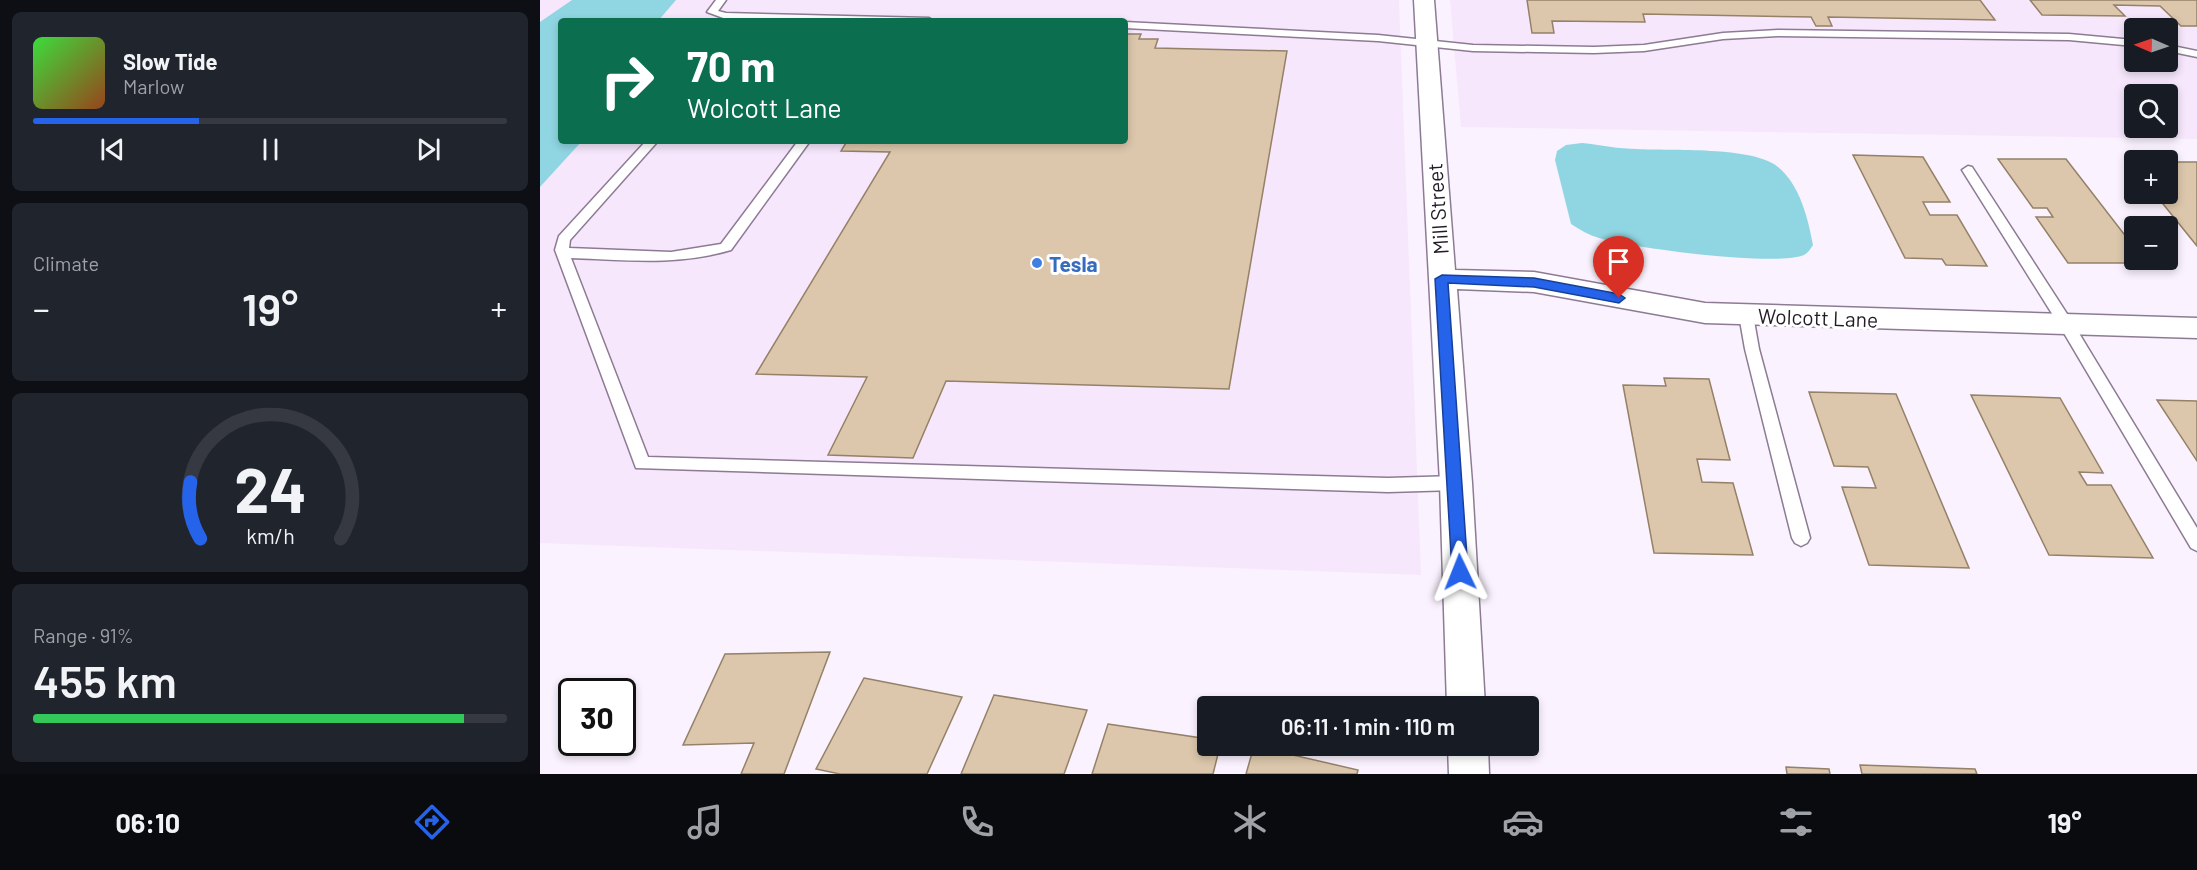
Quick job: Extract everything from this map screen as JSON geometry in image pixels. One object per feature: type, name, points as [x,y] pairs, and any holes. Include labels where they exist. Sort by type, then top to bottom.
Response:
[{"type":"street","name":"Mill Street","points":[[1424,0],[1425,43],[1456,483],[1466,696]]},
{"type":"street","name":"Wolcott Lane","points":[[1442,279],[1534,282],[1665,308],[1746,315],[2197,328]]},
{"type":"street","points":[[1468,756],[1469,774]]},
{"type":"lane","points":[[721,0],[712,12],[718,15],[750,18]]},
{"type":"lane","points":[[1128,25],[1425,43],[1473,48],[1619,50],[1723,36],[1778,33],[2069,37],[2124,42]]},
{"type":"lane","points":[[2178,50],[2197,54]]},
{"type":"lane","points":[[649,144],[564,239],[562,250],[642,463],[1388,485],[1456,483]]},
{"type":"lane","points":[[562,250],[571,253],[688,255],[710,253],[726,247],[802,144]]},
{"type":"lane","points":[[1968,170],[2066,324],[2197,543]]},
{"type":"lane","points":[[1746,315],[1752,349],[1801,538]]},
{"type":"shaded area","points":[[540,0],[1399,0],[1421,575],[540,543]]},
{"type":"shaded area","points":[[1450,0],[2197,0],[2197,139],[2136,138],[2178,138],[2178,84],[2124,84],[2124,138],[1461,127]]},
{"type":"water","points":[[572,0],[676,0],[661,18],[558,18],[558,144],[579,144],[540,187],[540,22]]},
{"type":"water","points":[[1582,143],[1630,149],[1710,151],[1766,160],[1786,174],[1797,192],[1806,213],[1813,245],[1804,255],[1789,258],[1736,258],[1641,247],[1588,234],[1571,224],[1555,160],[1557,151],[1566,145]]},
{"type":"building","points":[[1527,0],[1980,0],[1995,20],[1828,17],[1832,26],[1816,26],[1811,17],[1643,14],[1645,22],[1552,21],[1554,33],[1532,33]]},
{"type":"building","points":[[2030,0],[2197,0],[2197,26],[2181,26],[2178,23],[2178,18],[2173,18],[2160,6],[2114,5],[2125,16],[2042,15]]},
{"type":"building","name":"Tesla","points":[[1128,34],[1141,34],[1139,39],[1158,39],[1155,48],[1287,51],[1229,389],[946,381],[913,458],[828,455],[867,377],[756,374],[890,152],[841,151],[845,144],[1128,144]]},
{"type":"building","points":[[1853,155],[1923,157],[1950,202],[1923,202],[1930,215],[1957,215],[1987,266],[1946,265],[1942,259],[1905,258]]},
{"type":"building","points":[[1998,159],[2066,159],[2124,234],[2124,263],[2068,263],[2036,217],[2053,217],[2047,208],[2033,208]]},
{"type":"building","points":[[2178,162],[2197,162],[2197,246],[2178,222],[2178,216],[2173,216],[2163,204],[2178,204]]},
{"type":"building","points":[[1664,378],[1709,379],[1730,460],[1697,459],[1702,482],[1733,483],[1753,555],[1654,553],[1623,385],[1666,386]]},
{"type":"building","points":[[1809,392],[1896,394],[1969,568],[1869,565],[1842,487],[1876,488],[1868,467],[1834,466]]},
{"type":"building","points":[[1971,395],[2060,398],[2103,473],[2079,472],[2087,485],[2111,485],[2153,558],[2049,555]]},
{"type":"building","points":[[2157,400],[2197,401],[2197,461]]},
{"type":"building","points":[[830,652],[784,774],[741,774],[754,743],[683,745],[725,654]]},
{"type":"building","points":[[864,678],[962,697],[927,774],[840,774],[816,769]]},
{"type":"building","points":[[994,695],[1087,710],[1064,774],[961,774]]},
{"type":"building","points":[[1108,724],[1197,737],[1197,756],[1218,756],[1213,774],[1092,774]]},
{"type":"building","points":[[1251,756],[1297,756],[1358,770],[1357,774],[1246,774]]},
{"type":"building","points":[[1860,765],[1975,769],[1977,774],[1862,774]]},
{"type":"building","points":[[1786,767],[1829,769],[1830,774],[1787,774]]},
{"type":"place","name":"Tesla","points":[[1037,263]]},
{"type":"route","points":[[1460,572],[1442,279],[1534,282],[1619,298]]}]
